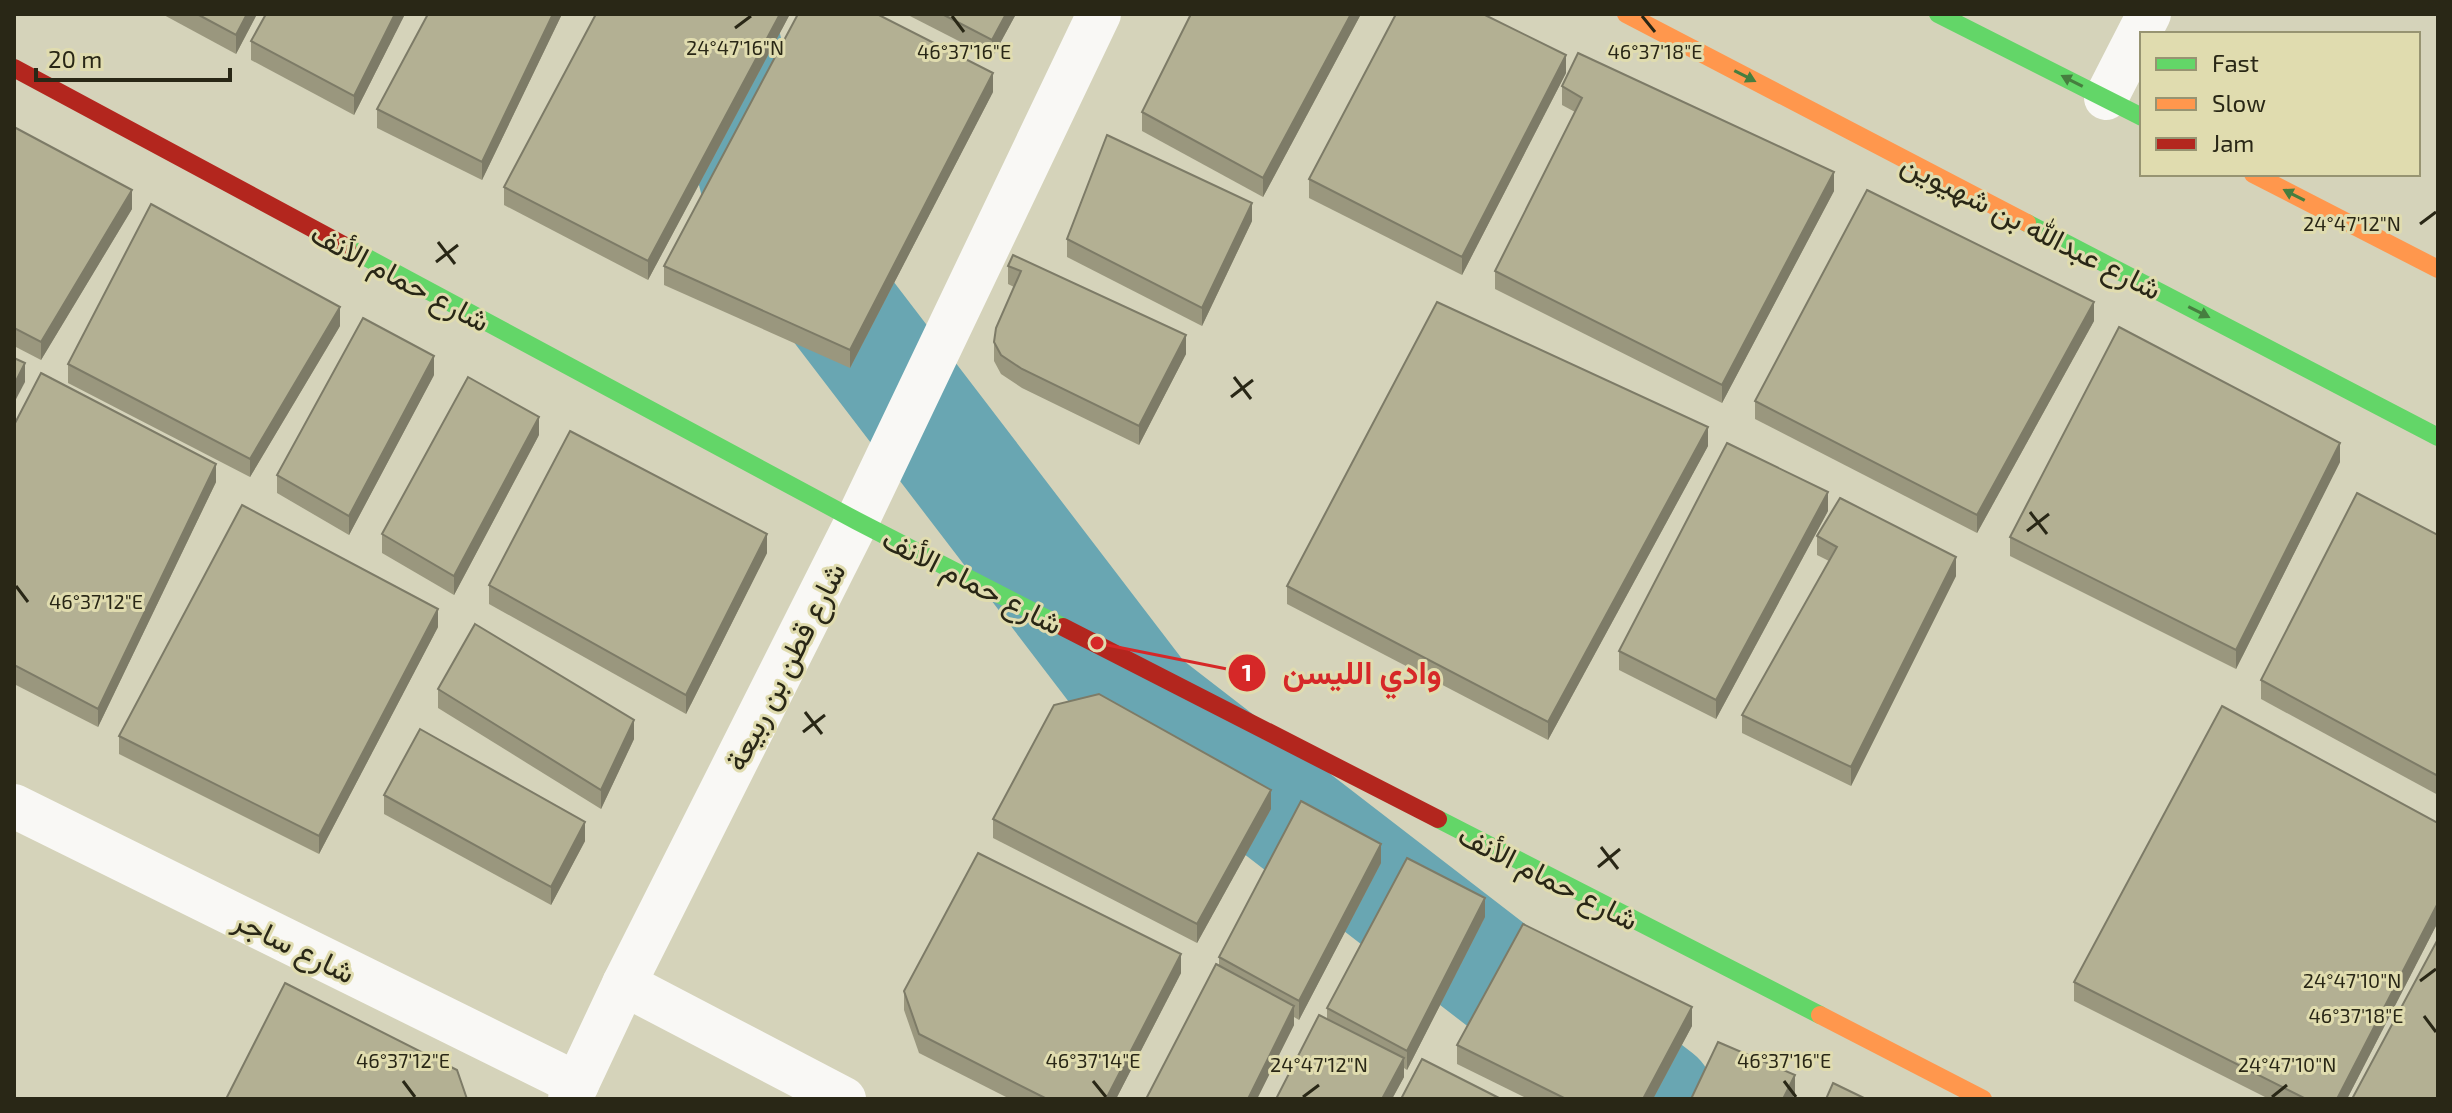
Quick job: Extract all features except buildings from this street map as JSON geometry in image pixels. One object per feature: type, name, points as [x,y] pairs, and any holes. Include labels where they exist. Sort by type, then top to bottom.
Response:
[{"type":"street","name":"شارع قطن بن ربيعة","points":[[573,1092],[624,984],[857,521],[1099,14]]},
{"type":"street","name":"شارع عبدالله بن شهيوين","points":[[1626,14],[2438,437]]},
{"type":"street","points":[[1938,14],[2124,107],[2140,47]]},
{"type":"street","name":"شارع حمام الأنف","points":[[14,68],[857,521],[1983,1099]]},
{"type":"street","points":[[2257,176],[2438,269]]},
{"type":"street","name":"شارع ساجر","points":[[14,806],[573,1092]]},
{"type":"street","points":[[624,984],[844,1099]]},
{"type":"waterway","points":[[715,14],[765,209],[1142,702],[1657,1099]]},
{"type":"traffic: fast","points":[[1938,14],[2140,116]]},
{"type":"traffic: fast","points":[[2027,223],[2438,437]]},
{"type":"traffic: fast","points":[[347,247],[857,521],[1063,627]]},
{"type":"traffic: fast","points":[[1438,819],[1820,1015]]},
{"type":"traffic: slow","points":[[1626,14],[2027,223]]},
{"type":"traffic: slow","points":[[2257,176],[2438,269]]},
{"type":"traffic: slow","points":[[1820,1015],[1983,1099]]},
{"type":"traffic: jam","points":[[14,68],[347,247]]},
{"type":"traffic: jam","points":[[1063,627],[1438,819]]},
{"type":"place","name":"وادي الليسن","points":[[1097,643]]}]
